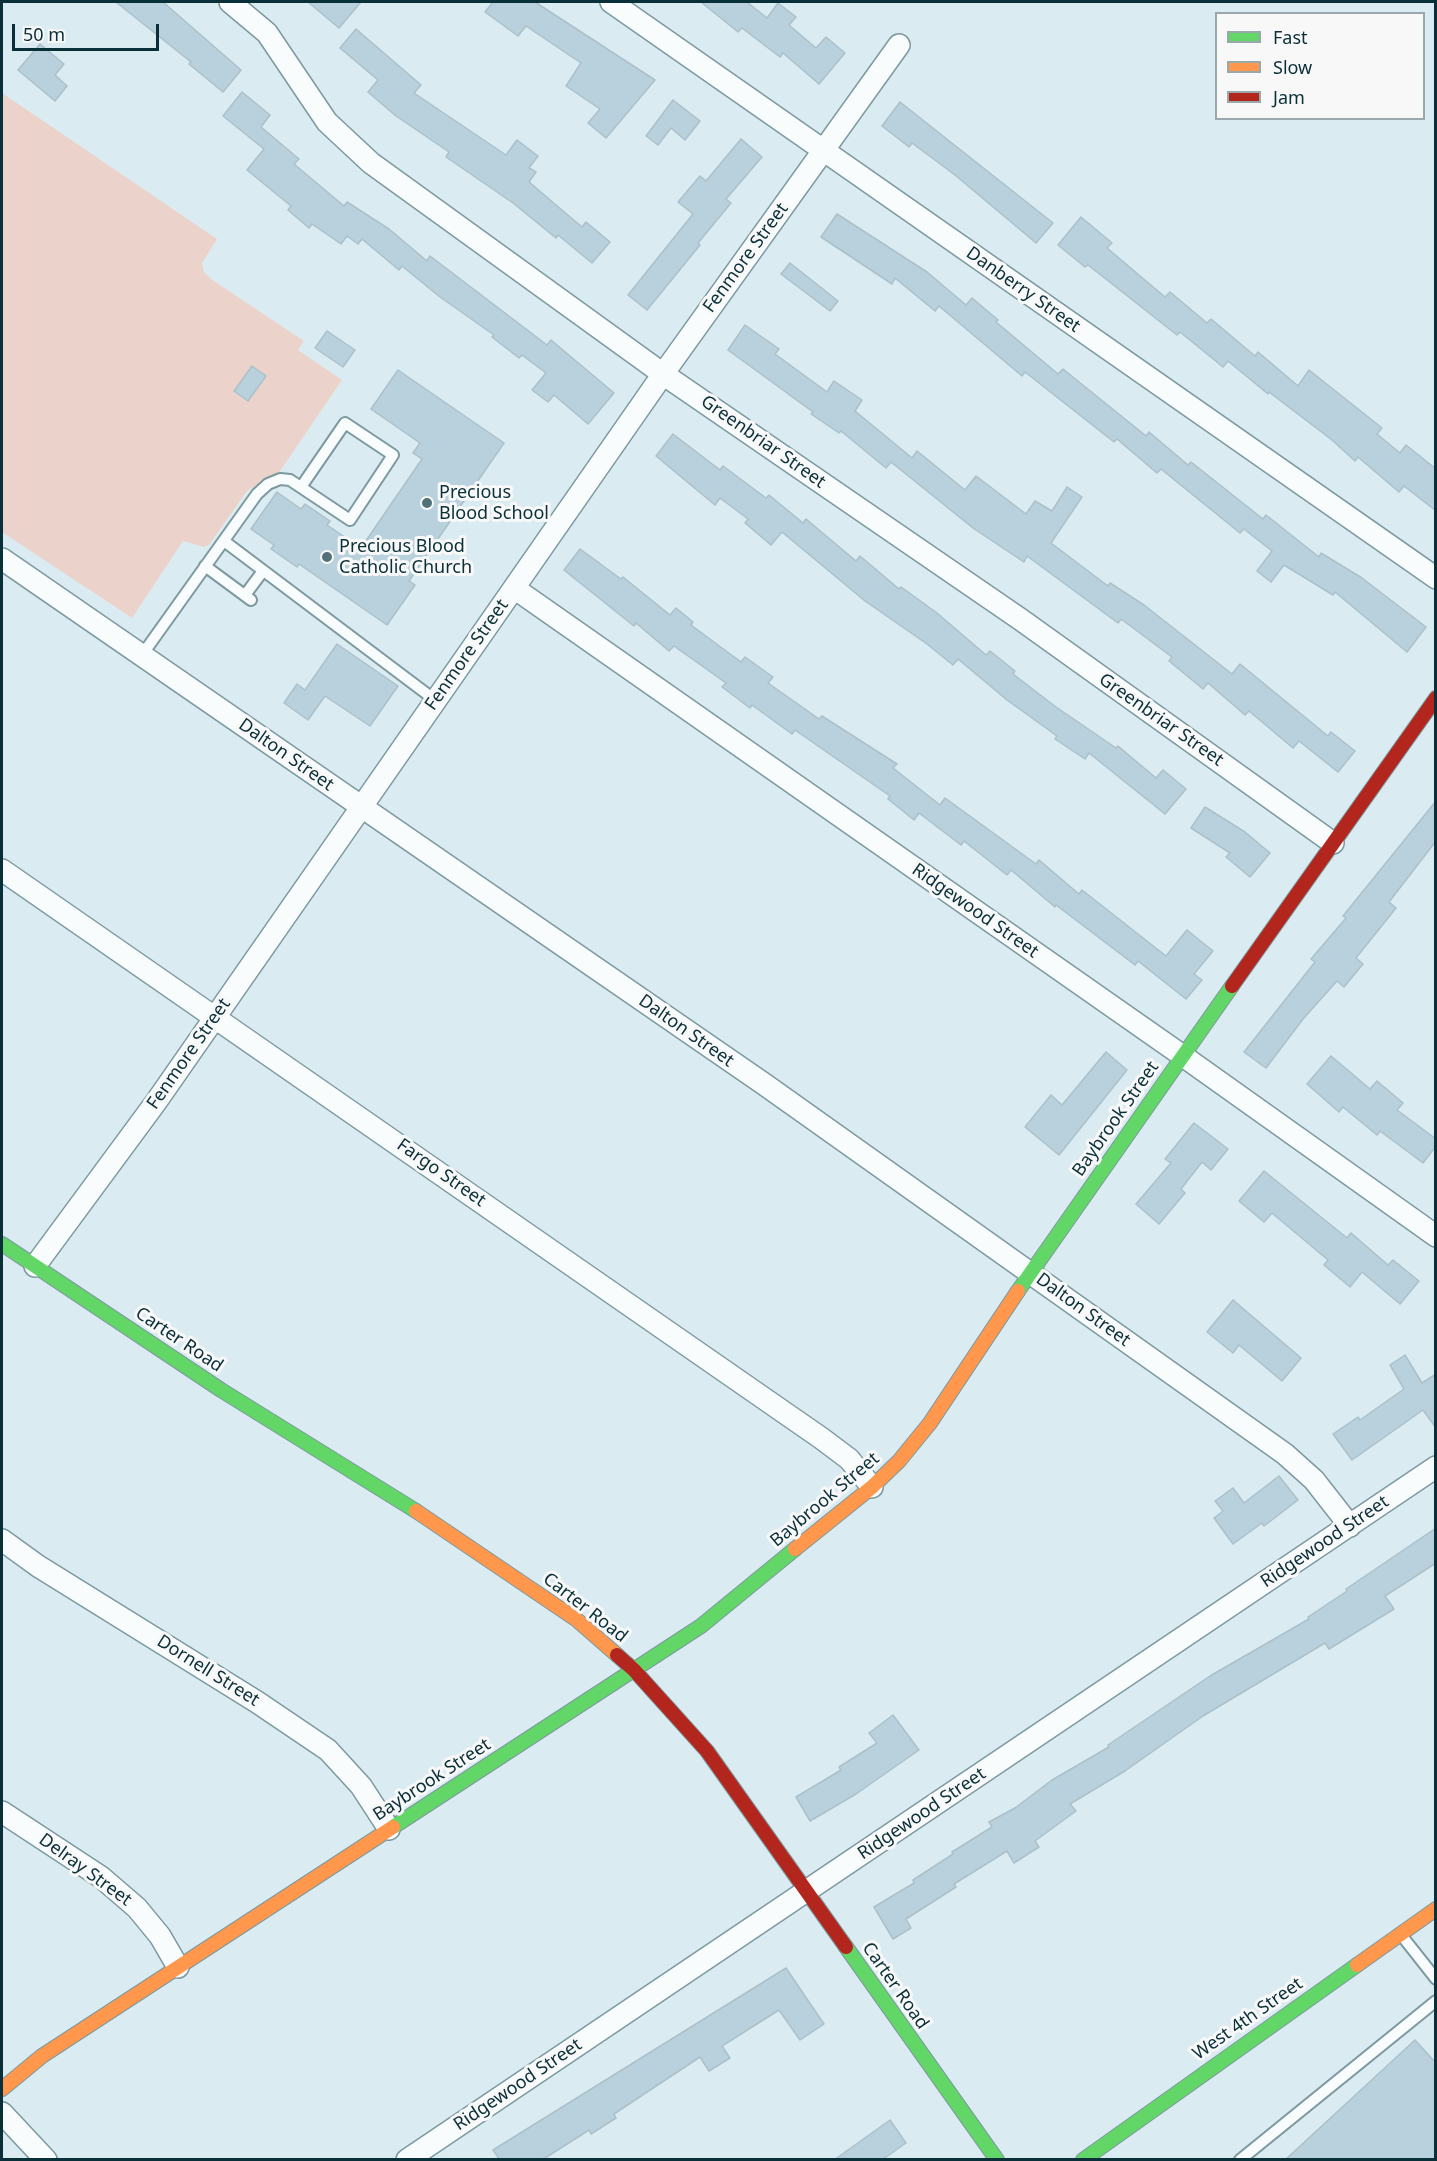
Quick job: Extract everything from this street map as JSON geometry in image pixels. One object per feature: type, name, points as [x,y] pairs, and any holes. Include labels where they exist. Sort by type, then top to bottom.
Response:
[{"type":"street","name":"Greenbriar Street","points":[[230,2],[267,33],[327,122],[371,163],[663,374],[1010,613],[1333,843]]},
{"type":"street","name":"Danberry Street","points":[[610,2],[1436,578]]},
{"type":"street","name":"Fenmore Street","points":[[35,1266],[156,1102],[663,374],[899,45]]},
{"type":"street","name":"Dalton Street","points":[[2,559],[773,1091],[1285,1454],[1314,1480],[1350,1526]]},
{"type":"street","name":"Ridgewood Street","points":[[514,588],[1436,1236]]},
{"type":"street","name":"Baybrook Street","points":[[2,2089],[42,2056],[701,1626],[872,1487],[899,1461],[930,1423],[1030,1272],[1436,698]]},
{"type":"street","name":"Fargo Street","points":[[2,870],[821,1438],[849,1459],[872,1487]]},
{"type":"street","name":"Carter Road","points":[[2,1244],[222,1390],[453,1533],[577,1620],[634,1670],[707,1751],[997,2160]]},
{"type":"street","name":"Ridgewood Street","points":[[407,2160],[1436,1467]]},
{"type":"street","name":"Dornell Street","points":[[2,1540],[38,1566],[257,1701],[328,1750],[361,1786],[389,1829]]},
{"type":"street","name":"Delray Street","points":[[2,1812],[101,1877],[137,1908],[160,1936],[178,1967]]},
{"type":"street","name":"West 4th Street","points":[[1083,2160],[1436,1909]]},
{"type":"street","points":[[2,2113],[46,2160]]},
{"type":"lane","points":[[142,655],[257,494],[268,484],[280,479],[290,480],[350,520],[393,456],[345,423],[301,487]]},
{"type":"lane","points":[[224,541],[435,700]]},
{"type":"lane","points":[[206,566],[248,597],[263,571]]},
{"type":"lane","points":[[1400,1934],[1436,1979]]},
{"type":"lane","points":[[1240,2160],[1436,2001]]},
{"type":"shaded area","points":[[2,93],[217,239],[202,263],[204,272],[304,341],[298,350],[342,380],[280,471],[247,491],[209,545],[204,547],[183,541],[132,618],[2,532]]},
{"type":"building","points":[[116,2],[163,2],[241,70],[223,92],[189,64],[191,62]]},
{"type":"building","points":[[308,2],[361,2],[339,28]]},
{"type":"building","points":[[493,2],[535,2],[655,80],[606,138],[588,123],[600,109],[566,86],[581,63],[526,26],[518,36],[485,12]]},
{"type":"building","points":[[701,2],[747,2],[767,18],[778,3],[796,17],[789,25],[816,48],[826,37],[845,53],[819,84],[783,53],[780,57],[742,28],[738,32]]},
{"type":"building","points":[[356,29],[421,85],[414,93],[506,155],[517,140],[538,156],[529,168],[536,172],[529,182],[582,227],[586,222],[610,242],[592,263],[558,235],[556,238],[513,203],[446,157],[449,152],[396,116],[368,92],[378,80],[340,48]]},
{"type":"building","points":[[40,44],[64,64],[55,75],[67,86],[55,101],[18,70]]},
{"type":"building","points":[[242,92],[270,115],[261,127],[299,159],[294,164],[344,206],[347,202],[389,229],[427,261],[430,256],[547,345],[551,340],[614,393],[588,424],[554,395],[548,402],[532,390],[546,373],[522,355],[519,358],[492,337],[494,335],[440,297],[402,266],[399,270],[362,239],[358,244],[347,236],[341,244],[312,224],[309,228],[288,210],[291,206],[247,170],[264,149],[223,116]]},
{"type":"building","points":[[673,100],[700,121],[685,140],[671,128],[658,145],[646,136]]},
{"type":"building","points":[[900,102],[1053,223],[1036,243],[955,175],[912,143],[909,147],[882,126]]},
{"type":"building","points":[[741,139],[762,157],[726,199],[731,203],[647,310],[628,295],[693,214],[678,202],[700,176],[706,181]]},
{"type":"building","points":[[837,214],[927,272],[966,305],[972,298],[998,320],[996,322],[1058,374],[1063,369],[1146,436],[1149,432],[1188,465],[1191,462],[1263,519],[1266,515],[1319,557],[1321,553],[1362,578],[1426,627],[1407,652],[1335,592],[1333,595],[1284,565],[1271,582],[1257,571],[1272,551],[1244,529],[1240,533],[1161,469],[1157,473],[1117,439],[1114,442],[1025,372],[1022,376],[939,306],[935,311],[895,278],[892,284],[821,237]]},
{"type":"building","points":[[1081,217],[1112,243],[1107,248],[1165,297],[1170,292],[1207,323],[1211,319],[1255,356],[1258,352],[1298,386],[1309,370],[1382,428],[1377,434],[1400,453],[1406,445],[1436,469],[1436,511],[1404,486],[1399,492],[1358,457],[1355,461],[1332,440],[1269,392],[1268,394],[1228,361],[1223,367],[1180,332],[1177,335],[1088,265],[1085,267],[1058,245]]},
{"type":"building","points":[[790,263],[838,301],[830,311],[781,274]]},
{"type":"building","points":[[745,325],[779,349],[775,354],[827,392],[834,381],[862,400],[855,411],[912,458],[917,451],[965,490],[976,476],[1026,514],[1035,501],[1052,511],[1067,487],[1082,497],[1051,543],[1108,586],[1110,583],[1144,605],[1232,674],[1240,664],[1328,736],[1331,732],[1355,751],[1338,772],[1299,741],[1293,748],[1249,711],[1245,715],[1208,683],[1203,689],[1169,661],[1172,657],[1121,619],[1118,623],[1027,556],[1024,562],[973,528],[891,462],[886,468],[841,431],[839,433],[811,414],[813,412],[728,350]]},
{"type":"building","points":[[327,331],[355,350],[343,367],[315,348]]},
{"type":"building","points":[[252,366],[266,376],[248,401],[234,391]]},
{"type":"building","name":"Precious Blood School","points":[[398,370],[504,443],[409,581],[415,585],[387,625],[299,564],[297,567],[271,549],[274,545],[251,529],[277,492],[301,509],[305,504],[330,521],[327,525],[361,548],[422,459],[413,453],[420,443],[371,409]]},
{"type":"building","points":[[673,434],[720,470],[723,466],[766,498],[769,495],[803,523],[806,519],[856,561],[860,556],[899,589],[901,587],[937,613],[986,655],[990,651],[1015,671],[1013,674],[1056,707],[1116,748],[1118,746],[1156,778],[1163,770],[1186,789],[1165,814],[1089,753],[1085,759],[1055,739],[1057,736],[1007,700],[958,659],[953,665],[865,601],[782,532],[771,545],[745,523],[748,519],[720,498],[715,505],[656,456]]},
{"type":"building","points":[[580,549],[621,579],[623,577],[670,615],[676,608],[693,622],[691,625],[741,662],[745,657],[773,677],[768,683],[819,719],[822,716],[897,764],[893,768],[940,805],[945,798],[1036,864],[1039,860],[1079,894],[1082,890],[1166,956],[1187,930],[1213,951],[1194,974],[1202,980],[1186,999],[1138,961],[1135,965],[1056,905],[1055,907],[1011,870],[1007,875],[964,841],[961,845],[919,813],[914,820],[888,799],[890,796],[795,730],[792,734],[752,705],[750,708],[722,687],[726,683],[674,646],[669,651],[636,623],[634,626],[564,570]]},
{"type":"building","points":[[337,644],[398,686],[370,726],[325,696],[308,720],[284,703],[297,684],[305,690]]},
{"type":"building","points":[[1436,801],[1436,841],[1389,902],[1396,908],[1356,958],[1363,964],[1344,987],[1337,981],[1303,1019],[1266,1068],[1244,1052],[1315,962],[1311,959],[1346,918],[1343,916]]},
{"type":"building","points":[[1205,807],[1245,832],[1270,853],[1250,877],[1226,857],[1230,853],[1191,828]]},
{"type":"building","points":[[1106,1052],[1127,1070],[1059,1155],[1025,1127],[1051,1095],[1062,1105]]},
{"type":"building","points":[[1331,1056],[1370,1089],[1377,1081],[1403,1103],[1397,1110],[1436,1139],[1436,1146],[1423,1163],[1380,1131],[1377,1135],[1343,1107],[1339,1112],[1307,1084]]},
{"type":"building","points":[[1194,1123],[1228,1149],[1211,1170],[1202,1162],[1181,1189],[1185,1193],[1159,1224],[1136,1204],[1171,1163],[1165,1159]]},
{"type":"building","points":[[1264,1171],[1347,1238],[1351,1233],[1388,1265],[1393,1260],[1419,1281],[1400,1304],[1362,1272],[1350,1287],[1324,1265],[1328,1260],[1272,1213],[1264,1222],[1239,1201]]},
{"type":"building","points":[[1233,1300],[1301,1358],[1282,1381],[1239,1345],[1233,1353],[1207,1332]]},
{"type":"building","points":[[1405,1355],[1422,1383],[1436,1374],[1436,1428],[1423,1410],[1352,1460],[1333,1434],[1358,1417],[1360,1420],[1404,1389],[1390,1365]]},
{"type":"building","points":[[1279,1476],[1298,1500],[1264,1526],[1262,1523],[1233,1544],[1214,1518],[1223,1511],[1215,1501],[1233,1488],[1244,1503]]},
{"type":"building","points":[[1436,1528],[1436,1563],[1385,1596],[1394,1609],[1329,1649],[1325,1643],[1203,1716],[1125,1771],[1070,1804],[1076,1811],[1035,1841],[1039,1847],[1014,1863],[1007,1851],[954,1884],[956,1887],[906,1919],[911,1928],[893,1939],[874,1907],[914,1883],[913,1880],[953,1854],[952,1852],[992,1827],[989,1822],[1015,1808],[1052,1780],[1109,1747],[1108,1745],[1210,1676],[1309,1619],[1308,1617],[1347,1591],[1346,1589]]},
{"type":"building","points":[[893,1715],[919,1750],[856,1794],[810,1821],[796,1797],[841,1770],[839,1767],[877,1743],[869,1733]]},
{"type":"building","points":[[786,1968],[824,2024],[800,2040],[779,2010],[722,2046],[730,2058],[709,2071],[700,2057],[614,2114],[616,2118],[591,2134],[589,2130],[542,2160],[500,2160],[493,2150]]},
{"type":"building","points":[[1415,2040],[1436,2063],[1436,2160],[1285,2160]]},
{"type":"building","points":[[890,2120],[906,2143],[882,2160],[834,2160]]},
{"type":"traffic: fast","points":[[1018,1291],[1232,986]]},
{"type":"traffic: fast","points":[[2,1244],[221,1390],[416,1511]]},
{"type":"traffic: fast","points":[[393,1827],[701,1626],[795,1549]]},
{"type":"traffic: fast","points":[[846,1947],[997,2160]]},
{"type":"traffic: fast","points":[[1083,2160],[1357,1965]]},
{"type":"traffic: slow","points":[[795,1549],[872,1487],[899,1461],[930,1423],[1018,1291]]},
{"type":"traffic: slow","points":[[416,1511],[577,1620],[617,1655]]},
{"type":"traffic: slow","points":[[2,2089],[42,2056],[393,1827]]},
{"type":"traffic: slow","points":[[1357,1965],[1436,1909]]},
{"type":"traffic: jam","points":[[1232,986],[1436,698]]},
{"type":"traffic: jam","points":[[617,1655],[634,1670],[707,1751],[846,1947]]},
{"type":"place","name":"Precious Blood School","points":[[427,503]]},
{"type":"place","name":"Precious Blood Catholic Church","points":[[327,557]]}]
